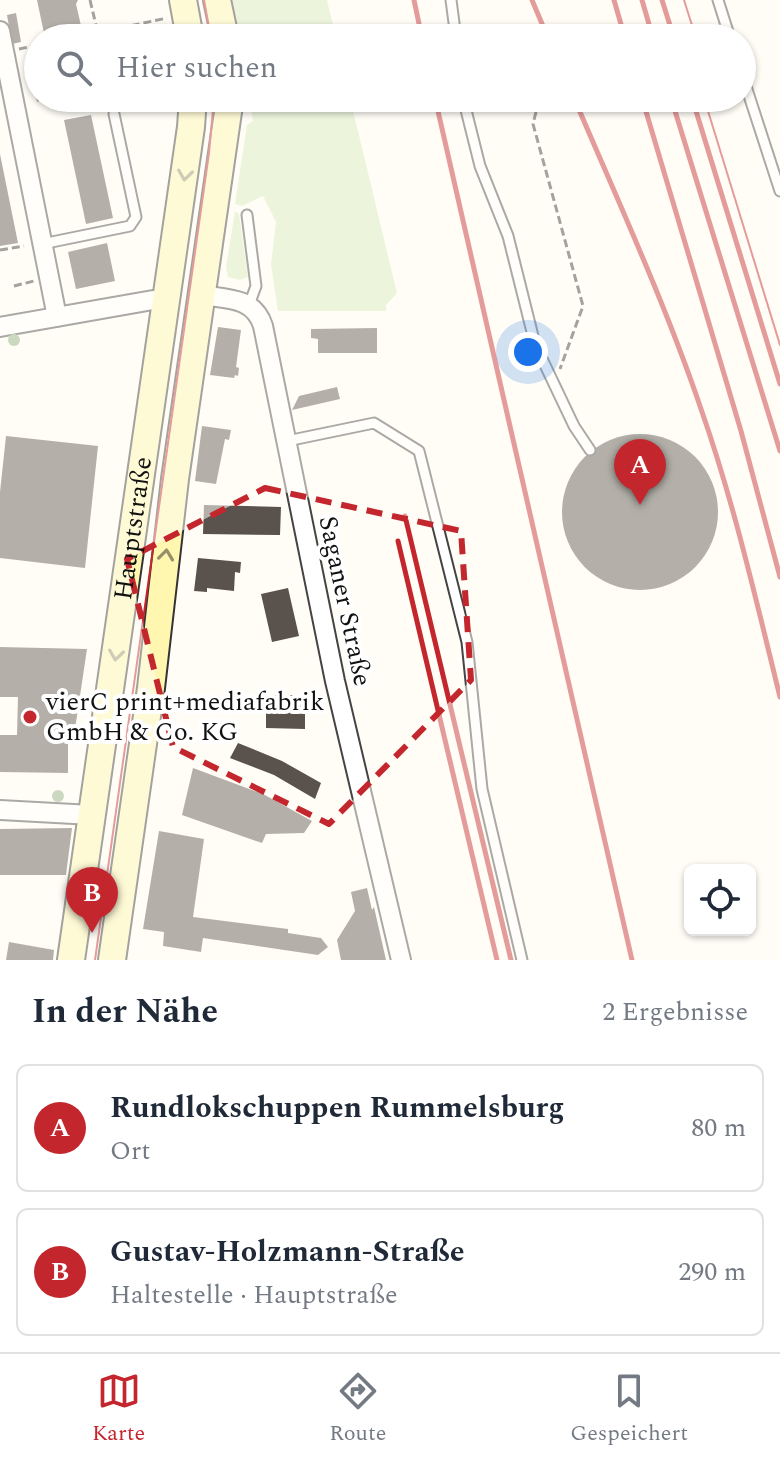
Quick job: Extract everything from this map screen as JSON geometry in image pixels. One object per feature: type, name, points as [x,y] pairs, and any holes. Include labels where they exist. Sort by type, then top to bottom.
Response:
[{"type":"main road","points":[[217,0],[222,24]]},
{"type":"main road","name":"Hauptstraße","points":[[71,960],[167,303],[191,112]]},
{"type":"main road","name":"Hauptstraße","points":[[112,960],[228,112]]},
{"type":"main road","points":[[92,815],[132,818]]},
{"type":"street","points":[[0,31],[35,245],[57,317]]},
{"type":"street","points":[[201,295],[249,305]]},
{"type":"street","points":[[0,327],[153,300],[167,303]]},
{"type":"street","name":"Saganer Straße","points":[[249,305],[260,317],[263,326],[335,681],[401,960]]},
{"type":"street","points":[[0,810],[92,815]]},
{"type":"lane","points":[[451,0],[454,24]]},
{"type":"lane","points":[[718,0],[726,24]]},
{"type":"lane","points":[[466,112],[480,166],[508,236],[528,322],[557,392],[590,450]]},
{"type":"lane","points":[[754,112],[780,191]]},
{"type":"lane","points":[[35,245],[130,226],[136,217],[114,114]]},
{"type":"lane","points":[[247,215],[256,286],[249,305]]},
{"type":"lane","points":[[287,441],[374,423],[419,451],[467,642],[482,789],[522,960]]},
{"type":"path","points":[[90,0],[95,24]]},
{"type":"path","points":[[131,24],[177,9]]},
{"type":"path","points":[[536,112],[533,124],[583,306],[563,359],[557,392]]},
{"type":"path","points":[[0,250],[35,245]]},
{"type":"highlighted area","points":[[265,488],[461,531],[471,680],[329,824],[173,747],[127,559]]},
{"type":"green space","points":[[232,0],[327,0],[333,24],[236,24]]},
{"type":"green space","points":[[252,112],[353,112],[397,293],[386,305],[386,311],[278,311],[271,264],[276,222],[263,196],[242,206],[235,204],[247,125],[253,121]]},
{"type":"green space","points":[[235,211],[239,214],[248,277],[240,280],[228,277],[226,267]]},
{"type":"building","points":[[37,0],[78,0],[76,4],[81,24],[42,24]]},
{"type":"building","points":[[16,13],[21,42],[12,44],[7,15]]},
{"type":"building","points":[[91,115],[113,218],[86,224],[64,120]]},
{"type":"building","points":[[0,154],[18,243],[0,246]]},
{"type":"building","points":[[107,243],[115,281],[76,289],[68,252]]},
{"type":"building","points":[[218,327],[241,330],[236,367],[239,368],[238,376],[234,378],[210,375]]},
{"type":"building","points":[[377,328],[377,353],[318,353],[318,339],[311,338],[311,329]]},
{"type":"building","points":[[337,387],[340,399],[292,410],[299,396]]},
{"type":"building","points":[[202,426],[231,430],[229,440],[225,439],[216,484],[195,481]]},
{"type":"building","points":[[640,434],[670,440],[695,457],[712,482],[718,512],[712,542],[695,567],[670,584],[640,590],[610,584],[585,567],[568,542],[562,512],[568,482],[585,457],[610,440]]},
{"type":"building","points":[[6,436],[98,446],[85,568],[0,558],[0,492]]},
{"type":"building","points":[[204,505],[281,507],[280,535],[203,534]]},
{"type":"building","points":[[198,558],[241,562],[240,573],[235,572],[234,591],[207,588],[207,592],[194,591]]},
{"type":"building","points":[[288,588],[299,636],[272,642],[261,594]]},
{"type":"building","points":[[0,647],[87,649],[74,736],[68,735],[68,773],[0,772],[0,735],[17,735],[18,697],[0,697]]},
{"type":"building","points":[[266,695],[305,695],[305,729],[266,728]]},
{"type":"building","points":[[238,743],[282,761],[321,783],[315,799],[274,775],[230,758]]},
{"type":"building","points":[[193,768],[263,794],[312,821],[304,833],[266,834],[262,843],[182,815]]},
{"type":"building","points":[[72,828],[66,875],[0,875],[0,829]]},
{"type":"building","points":[[159,831],[204,839],[193,917],[288,929],[288,933],[321,938],[328,947],[318,955],[203,938],[201,952],[163,946],[164,932],[143,929]]},
{"type":"building","points":[[367,888],[386,960],[341,960],[337,940],[355,911],[351,892]]},
{"type":"building","points":[[9,942],[54,950],[53,960],[6,960]]},
{"type":"tram line","points":[[204,0],[208,24]]},
{"type":"tram line","points":[[684,0],[692,24]]},
{"type":"tram line","points":[[95,960],[213,112]]},
{"type":"tram line","points":[[708,112],[780,345]]},
{"type":"railway","points":[[414,0],[419,24]]},
{"type":"railway","points":[[532,0],[542,24]]},
{"type":"railway","points":[[614,0],[621,24]]},
{"type":"railway","points":[[642,0],[649,24]]},
{"type":"railway","points":[[662,0],[670,24]]},
{"type":"railway","points":[[438,112],[632,960]]},
{"type":"railway","points":[[580,112],[657,291],[713,444],[780,697]]},
{"type":"railway","points":[[646,112],[741,431],[780,577]]},
{"type":"railway","points":[[675,112],[780,451]]},
{"type":"railway","points":[[696,112],[780,384]]},
{"type":"railway","points":[[405,516],[511,960]]},
{"type":"railway","points":[[398,541],[497,960]]},
{"type":"place","name":"Rundlokschuppen Rummelsburg","points":[[640,505]]},
{"type":"place","name":"vierC print+mediafabrik GmbH & Co. KG","points":[[30,717]]},
{"type":"place","name":"Gustav-Holzmann-Straße","points":[[92,933]]}]
